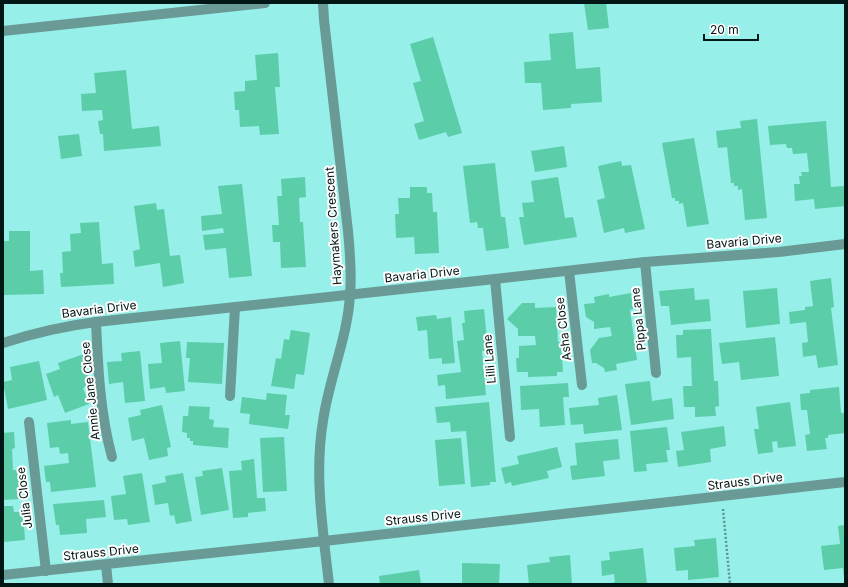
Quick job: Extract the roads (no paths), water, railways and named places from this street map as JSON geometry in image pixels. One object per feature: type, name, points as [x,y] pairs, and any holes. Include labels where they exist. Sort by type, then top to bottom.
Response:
[{"type":"street","points":[[3,31],[265,3]]},
{"type":"street","name":"Haymakers Crescent","points":[[323,3],[350,259],[350,295],[346,324],[330,381],[322,421],[319,458],[324,541],[329,584]]},
{"type":"street","name":"Bavaria Drive","points":[[3,343],[61,327],[96,322],[645,262],[779,252],[845,244]]},
{"type":"street","name":"Pippa Lane","points":[[645,262],[656,372]]},
{"type":"street","name":"Asha Close","points":[[569,271],[582,385]]},
{"type":"street","name":"Lilli Lane","points":[[495,279],[510,437]]},
{"type":"street","points":[[230,396],[235,307]]},
{"type":"street","name":"Annie Jane Close","points":[[96,322],[97,361],[107,438],[112,458]]},
{"type":"street","name":"Julia Close","points":[[29,422],[46,570]]},
{"type":"street","name":"Strauss Drive","points":[[3,575],[324,541],[845,482]]},
{"type":"street","points":[[106,565],[108,584]]}]
